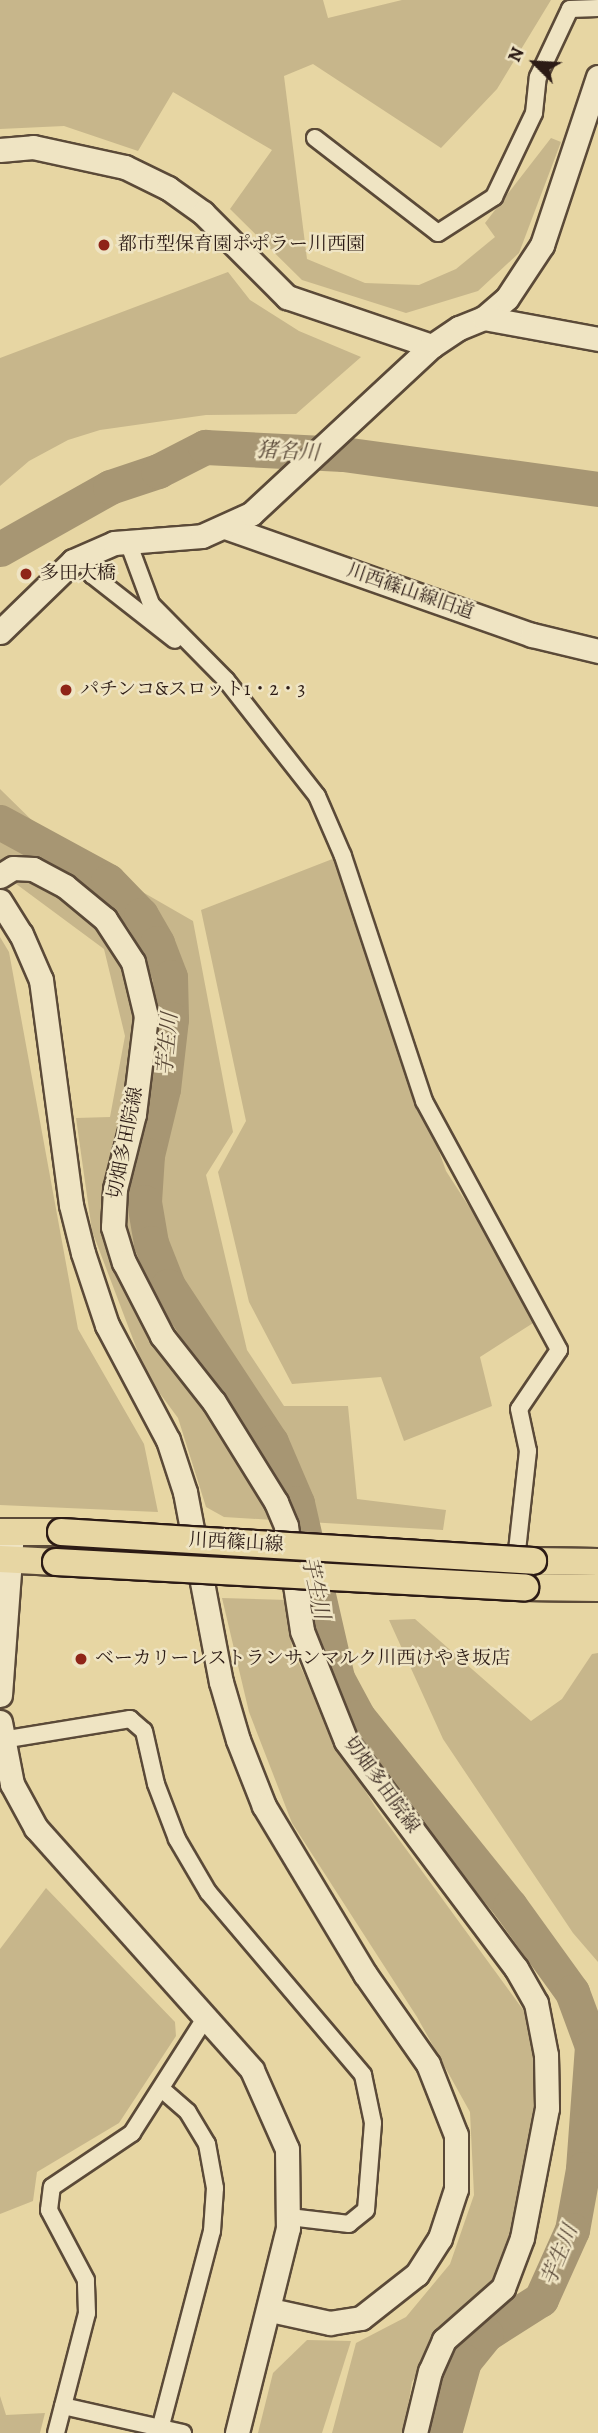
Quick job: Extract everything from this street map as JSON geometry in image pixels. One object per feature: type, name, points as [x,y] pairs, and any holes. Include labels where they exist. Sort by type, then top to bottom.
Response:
[{"type":"main road","name":"川西篠山線","points":[[6,1532],[61,1532],[598,1562]]},
{"type":"main road","name":"川西篠山線","points":[[5,1559],[525,1587],[598,1588]]},
{"type":"street","points":[[315,138],[438,233],[494,197],[534,113],[538,77],[570,9],[598,8]]},
{"type":"street","points":[[0,632],[21,607],[82,557],[128,542],[202,536],[251,514],[403,376],[432,346],[484,318],[507,299],[542,245],[598,77]]},
{"type":"street","points":[[0,149],[33,147],[125,167],[168,188],[203,213],[287,297],[432,346]]},
{"type":"street","points":[[484,318],[598,339]]},
{"type":"street","name":"川西篠山線旧道","points":[[225,527],[532,635],[598,651]]},
{"type":"street","points":[[128,542],[151,604],[226,680],[317,796],[343,856],[424,1101],[559,1350],[519,1409],[528,1451],[525,1560]]},
{"type":"street","points":[[82,557],[92,575],[226,680]]},
{"type":"street","name":"切畑多田院線","points":[[0,876],[13,868],[33,869],[65,886],[105,919],[133,962],[146,1016],[134,1114],[115,1189],[113,1227],[124,1262],[162,1336],[214,1402],[275,1502],[286,1526],[302,1630],[345,1741],[516,1968],[536,2003],[546,2055],[547,2108],[523,2238],[503,2288],[444,2340],[422,2395],[415,2433]]},
{"type":"street","points":[[0,901],[21,934],[41,980],[71,1205],[83,1253],[107,1325],[168,1440],[185,1492],[220,1682],[238,1740],[264,1806],[365,1974],[428,2064],[456,2135],[456,2189],[440,2238],[417,2274],[361,2318],[330,2323],[271,2310]]},
{"type":"street","points":[[0,1695],[6,1532]]},
{"type":"street","points":[[237,2433],[271,2310],[289,2217],[287,2149],[268,2097],[252,2070],[36,1828],[12,1784],[1,1731],[130,1719],[144,1731],[156,1784],[177,1839],[208,1892],[363,2075],[373,2123],[366,2210],[349,2224],[289,2217]]},
{"type":"street","points":[[57,2433],[87,2302],[86,2280],[73,2250],[49,2210],[52,2187],[132,2133],[206,2017]]},
{"type":"street","points":[[160,2430],[212,2231],[215,2188],[207,2144],[188,2112],[162,2089]]},
{"type":"street","points":[[63,2406],[160,2430],[183,2433]]},
{"type":"shaded area","points":[[0,0],[323,0],[328,18],[402,0],[551,0],[497,89],[441,148],[313,64],[284,76],[307,259],[365,283],[419,285],[456,269],[495,237],[485,223],[551,138],[561,142],[519,253],[478,291],[406,313],[302,280],[230,209],[272,150],[173,92],[138,151],[64,126],[0,129]]},
{"type":"shaded area","points":[[228,272],[250,300],[299,331],[361,357],[296,414],[206,415],[100,430],[68,440],[29,461],[0,486],[0,358]]},
{"type":"shaded area","points":[[0,789],[52,840],[193,921],[233,1132],[206,1175],[247,1350],[284,1406],[348,1406],[357,1499],[446,1510],[443,1530],[224,1517],[206,1507],[178,1418],[147,1376],[92,1231],[76,1118],[110,1117],[125,1036],[104,949],[0,872]]},
{"type":"shaded area","points":[[335,858],[446,1171],[541,1318],[480,1357],[492,1406],[404,1441],[381,1377],[292,1384],[249,1302],[218,1172],[246,1121],[201,910]]},
{"type":"shaded area","points":[[0,937],[9,952],[78,1329],[144,1444],[158,1512],[0,1505]]},
{"type":"shaded area","points":[[222,1598],[288,1600],[292,1649],[341,1752],[376,1808],[524,2011],[538,2077],[523,2182],[515,2209],[516,2233],[498,2277],[441,2336],[412,2382],[405,2425],[411,2433],[332,2433],[356,2343],[406,2317],[450,2264],[474,2195],[470,2112],[417,2017],[292,1823],[249,1712]]},
{"type":"shaded area","points":[[415,1619],[531,1721],[562,1699],[592,1654],[598,1653],[598,1962],[573,1933],[443,1739],[389,1620]]},
{"type":"shaded area","points":[[46,1888],[175,2022],[176,2036],[119,2123],[37,2172],[33,2201],[0,2214],[0,1949]]},
{"type":"shaded area","points":[[307,2340],[351,2341],[322,2433],[258,2433],[273,2373]]},
{"type":"shaded area","points":[[0,2396],[6,2415],[45,2413],[40,2433],[0,2433]]},
{"type":"waterway","name":"猪名川","points":[[0,549],[110,487],[158,471],[205,447],[343,454],[598,489]]},
{"type":"waterway","name":"芋生川","points":[[0,822],[108,881],[141,915],[157,943],[170,977],[171,1019],[163,1089],[147,1155],[144,1202],[151,1243],[168,1286],[271,1442],[297,1503],[337,1678],[358,1717],[510,1906],[572,1992],[592,2046],[583,2169],[572,2230],[541,2299],[486,2334],[464,2361],[444,2433]]},
{"type":"place","name":"都市型保育園ポポラー川西園","points":[[104,245]]},
{"type":"place","name":"多田大橋","points":[[26,574]]},
{"type":"place","name":"パチンコ&スロット1・2・3","points":[[66,690]]},
{"type":"place","name":"ベーカリーレストランサンマルク川西けやき坂店","points":[[81,1659]]}]
